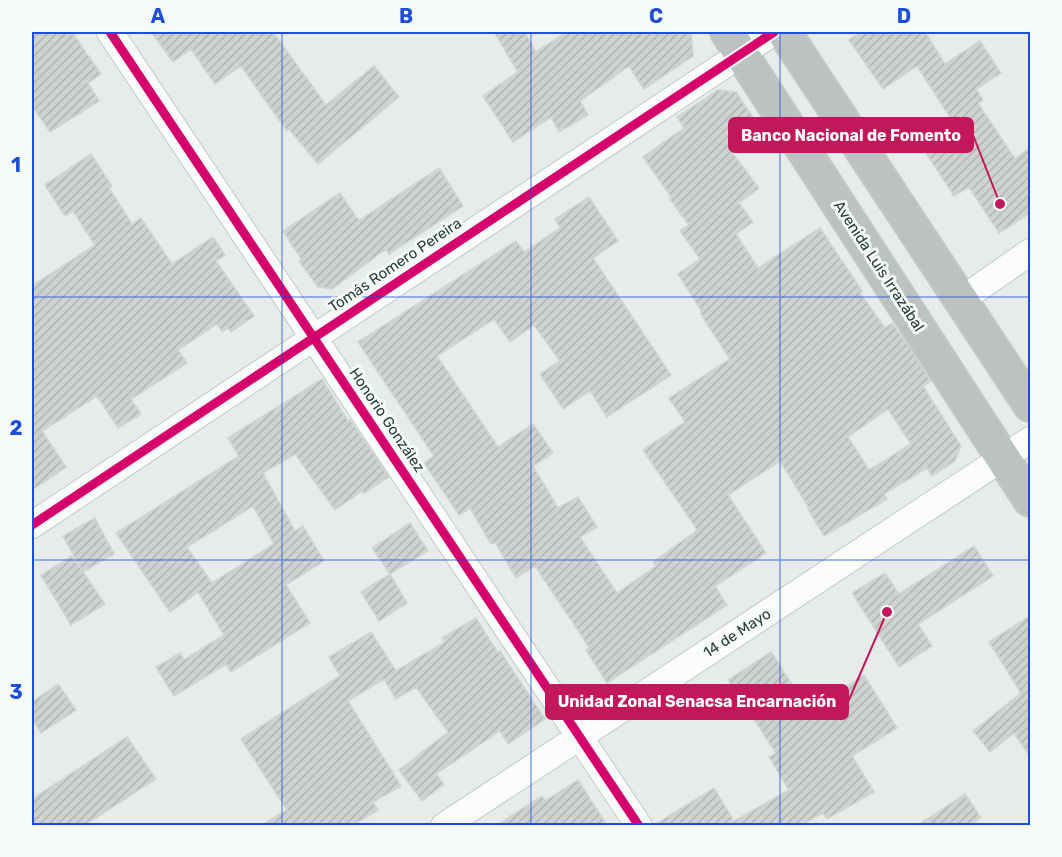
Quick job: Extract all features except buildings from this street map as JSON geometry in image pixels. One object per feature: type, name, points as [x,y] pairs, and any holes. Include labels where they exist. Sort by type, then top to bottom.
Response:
[{"type":"highway","points":[[784,32],[1030,405]]},
{"type":"highway","name":"Avenida Luis Irrazábal","points":[[734,42],[1030,500]]},
{"type":"street","name":"Honorio González","points":[[110,32],[639,825]]},
{"type":"street","name":"Tomás Romero Pereira","points":[[32,525],[314,337],[734,42],[774,32]]},
{"type":"street","points":[[961,300],[1030,252]]},
{"type":"street","name":"14 de Mayo","points":[[444,825],[1030,440]]},
{"type":"cycle path","points":[[110,32],[639,826]]},
{"type":"cycle path","points":[[32,525],[774,32]]},
{"type":"place","name":"Banco Nacional de Fomento","points":[[1000,204]]},
{"type":"place","name":"Unidad Zonal Senacsa Encarnación","points":[[887,612]]}]
